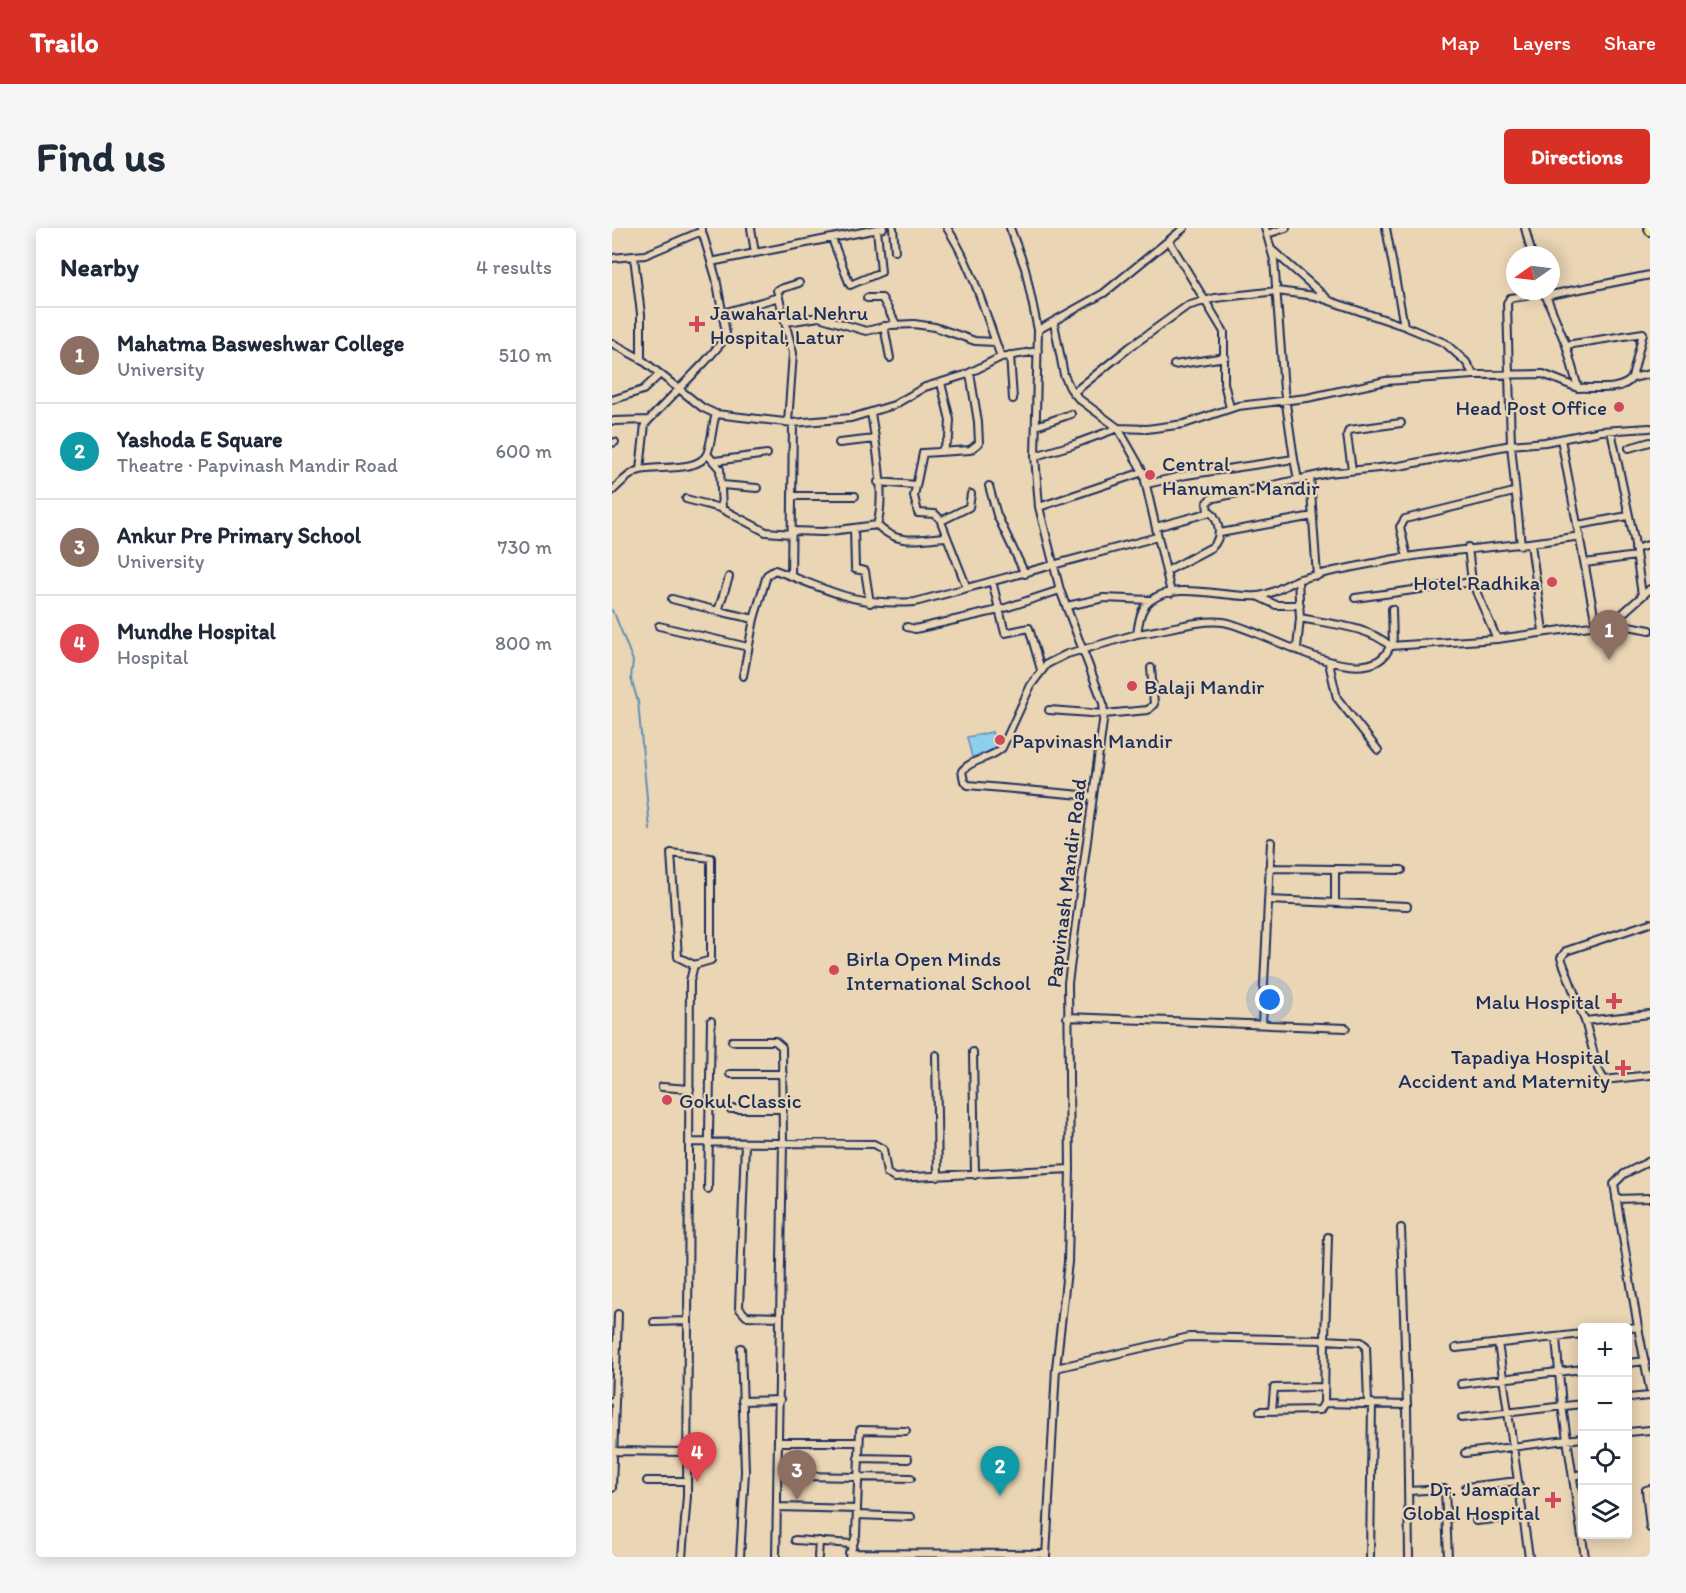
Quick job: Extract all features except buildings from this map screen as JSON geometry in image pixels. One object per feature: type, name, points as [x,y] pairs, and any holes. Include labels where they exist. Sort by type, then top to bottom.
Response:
[{"type":"street","points":[[751,228],[755,253]]},
{"type":"street","points":[[893,228],[895,251]]},
{"type":"street","points":[[947,228],[962,250],[987,312],[1000,357]]},
{"type":"street","name":"Papvinash Mandir Road","points":[[1010,228],[1024,268],[1038,330],[1035,456],[1039,507],[1060,590],[1104,714],[1069,964],[1067,1017],[1070,1169],[1068,1262],[1056,1368],[1046,1555]]},
{"type":"street","points":[[1038,330],[1104,293],[1184,228]]},
{"type":"street","points":[[1286,228],[1266,231],[1272,250],[1285,400],[1298,480]]},
{"type":"street","points":[[1386,228],[1404,326]]},
{"type":"street","points":[[1525,228],[1530,246]]},
{"type":"street","points":[[711,262],[880,229],[881,272],[850,285],[832,239]]},
{"type":"street","points":[[612,258],[652,253],[701,230],[711,262],[726,333],[723,341],[678,389],[670,401],[648,420],[642,433],[640,470]]},
{"type":"street","points":[[1169,241],[1224,332],[1224,383],[1230,408]]},
{"type":"street","points":[[1272,250],[1330,301]]},
{"type":"street","points":[[634,257],[641,314],[641,359]]},
{"type":"street","points":[[1560,290],[1650,275]]},
{"type":"street","points":[[791,576],[790,423],[793,353],[787,322],[777,290],[799,283]]},
{"type":"street","points":[[1073,393],[1177,311],[1206,299],[1277,291],[1299,292],[1330,301],[1404,326],[1445,343],[1462,358],[1474,375]]},
{"type":"street","points":[[723,313],[779,297]]},
{"type":"street","points":[[867,298],[882,298],[896,324]]},
{"type":"street","points":[[1509,300],[1507,303],[1511,445],[1521,545]]},
{"type":"street","points":[[1548,300],[1566,345],[1578,388]]},
{"type":"street","points":[[787,322],[819,317],[866,331],[896,324],[935,327],[975,341],[995,342]]},
{"type":"street","points":[[1054,323],[1064,375],[1073,393],[1118,428],[1143,472],[1171,593]]},
{"type":"street","points":[[884,326],[890,358]]},
{"type":"street","points":[[1566,345],[1643,333],[1650,328]]},
{"type":"street","points":[[1035,456],[1118,428],[1147,429],[1184,424],[1230,408],[1386,381],[1474,375],[1543,374],[1578,388],[1619,387],[1628,384],[1632,378],[1643,333]]},
{"type":"street","points":[[612,343],[641,359],[703,408],[716,414],[790,423],[871,414],[894,405],[925,387],[970,373],[1000,357],[1038,351]]},
{"type":"street","points":[[1010,355],[1013,399]]},
{"type":"street","points":[[1174,365],[1225,357]]},
{"type":"street","points":[[967,588],[945,537],[941,521],[935,514],[921,515],[916,511],[914,496],[923,453],[970,450],[979,443],[970,373]]},
{"type":"street","points":[[1632,378],[1650,374]]},
{"type":"street","points":[[612,400],[643,390],[659,375]]},
{"type":"street","points":[[941,382],[950,420],[949,437],[941,452]]},
{"type":"street","points":[[612,491],[624,479],[640,470],[692,465],[707,454],[716,414]]},
{"type":"street","points":[[871,414],[875,439],[880,517],[877,525]]},
{"type":"street","points":[[1036,426],[1071,414]]},
{"type":"street","points":[[614,421],[648,420]]},
{"type":"street","points":[[1352,470],[1347,435],[1349,430],[1401,423]]},
{"type":"street","points":[[1208,512],[1207,503],[1210,499],[1310,477],[1399,466],[1511,445],[1650,428]]},
{"type":"street","points":[[1611,431],[1636,552],[1642,595]]},
{"type":"street","points":[[839,443],[875,439]]},
{"type":"street","points":[[1561,439],[1596,625]]},
{"type":"street","points":[[1629,448],[1650,442]]},
{"type":"street","points":[[707,454],[720,469],[722,509]]},
{"type":"street","points":[[715,461],[767,454]]},
{"type":"street","points":[[1147,484],[1186,475],[1294,459]]},
{"type":"street","points":[[1039,507],[1143,472]]},
{"type":"street","points":[[1310,477],[1317,576]]},
{"type":"street","points":[[878,482],[916,485]]},
{"type":"street","points":[[722,485],[758,488]]},
{"type":"street","points":[[989,486],[997,515],[1024,574]]},
{"type":"street","points":[[1407,557],[1400,527],[1405,519],[1514,492]]},
{"type":"street","points":[[941,521],[969,507],[972,501],[971,494]]},
{"type":"street","points":[[792,496],[855,496]]},
{"type":"street","points":[[686,499],[722,509],[766,532],[824,532],[877,525]]},
{"type":"street","points":[[1156,527],[1208,512],[1214,514],[1220,533],[1218,542],[1212,547],[1167,571]]},
{"type":"street","points":[[1220,533],[1313,516]]},
{"type":"street","points":[[1578,525],[1628,516]]},
{"type":"street","points":[[877,525],[888,536],[899,540],[945,537]]},
{"type":"street","points":[[854,528],[855,569],[865,571],[870,603]]},
{"type":"street","points":[[1067,606],[1104,598],[1150,600],[1171,593],[1257,596],[1298,580],[1407,557],[1468,547],[1521,545],[1580,536]]},
{"type":"street","points":[[744,676],[754,620],[767,575],[775,570],[836,594],[870,603],[915,602],[1157,537]]},
{"type":"street","points":[[1585,563],[1636,552],[1649,543],[1650,553]]},
{"type":"street","points":[[1531,544],[1543,631]]},
{"type":"street","points":[[1468,547],[1472,582],[1497,639]]},
{"type":"street","points":[[718,611],[729,577]]},
{"type":"street","points":[[1297,648],[1300,618],[1298,580]]},
{"type":"street","points":[[992,581],[1005,633],[1029,628],[1041,670]]},
{"type":"street","points":[[1355,598],[1472,582]]},
{"type":"street","points":[[907,627],[915,629],[999,610],[1060,590]]},
{"type":"street","points":[[1612,623],[1650,590]]},
{"type":"street","points":[[1257,596],[1276,605],[1300,605]]},
{"type":"street","points":[[672,599],[754,620]]},
{"type":"street","points":[[1137,634],[1139,617],[1150,600]]},
{"type":"street","points":[[1093,796],[968,785],[964,781],[962,771],[966,766],[994,755],[1002,748],[1013,720],[1041,670],[1056,658],[1082,648],[1137,634],[1222,622],[1297,648],[1329,663],[1376,662],[1387,654],[1392,646],[1392,609]]},
{"type":"street","points":[[1300,618],[1378,637],[1392,646],[1497,639],[1612,623],[1650,630]]},
{"type":"street","points":[[660,626],[748,647]]},
{"type":"street","points":[[1329,663],[1337,698],[1378,750]]},
{"type":"street","points":[[1049,710],[1104,714],[1144,711],[1152,708],[1151,668]]},
{"type":"street","points":[[1262,1024],[1271,842]]},
{"type":"street","points":[[671,853],[711,858],[711,960],[694,965],[678,957],[671,853]]},
{"type":"street","points":[[1269,868],[1402,870]]},
{"type":"street","points":[[1335,869],[1335,903]]},
{"type":"street","points":[[1268,900],[1407,906]]},
{"type":"street","points":[[1650,923],[1563,954],[1561,964],[1585,1022],[1598,1069],[1604,1080],[1650,1075]]},
{"type":"street","points":[[682,1557],[687,1481],[686,1321],[690,981],[694,965]]},
{"type":"street","points":[[1585,1022],[1650,1014]]},
{"type":"street","points":[[1067,1017],[1346,1028]]},
{"type":"street","points":[[708,1190],[711,1021]]},
{"type":"street","points":[[732,1041],[779,1042],[782,1047],[780,1442],[776,1557]]},
{"type":"street","points":[[973,1052],[975,1175]]},
{"type":"street","points":[[936,1055],[938,1177]]},
{"type":"street","points":[[730,1074],[783,1074]]},
{"type":"street","points":[[662,1087],[690,1089]]},
{"type":"street","points":[[730,1109],[783,1109]]},
{"type":"street","points":[[689,1142],[874,1144],[883,1149],[887,1173],[890,1176],[938,1177],[1070,1169]]},
{"type":"street","points":[[745,1143],[739,1308],[746,1316],[780,1317]]},
{"type":"street","points":[[1650,1161],[1618,1177],[1614,1184],[1650,1390]]},
{"type":"street","points":[[1616,1199],[1650,1198]]},
{"type":"street","points":[[1401,1228],[1409,1557]]},
{"type":"street","points":[[1260,1411],[1320,1410],[1324,1403],[1328,1237]]},
{"type":"street","points":[[612,1488],[618,1314]]},
{"type":"street","points":[[654,1322],[686,1321]]},
{"type":"street","points":[[1632,1328],[1638,1327]]},
{"type":"street","points":[[1456,1348],[1578,1335]]},
{"type":"street","points":[[1056,1368],[1189,1338],[1361,1342],[1366,1346],[1370,1403],[1370,1557]]},
{"type":"street","points":[[1556,1338],[1562,1406],[1578,1499]]},
{"type":"street","points":[[1498,1343],[1529,1557]]},
{"type":"street","points":[[740,1557],[745,1471],[741,1348]]},
{"type":"street","points":[[1632,1363],[1645,1361]]},
{"type":"street","points":[[1461,1384],[1578,1370]]},
{"type":"street","points":[[1272,1411],[1274,1388],[1324,1387]]},
{"type":"street","points":[[1632,1398],[1650,1396]]},
{"type":"street","points":[[742,1401],[780,1400]]},
{"type":"street","points":[[1324,1403],[1407,1405]]},
{"type":"street","points":[[1462,1418],[1578,1404]]},
{"type":"street","points":[[906,1431],[860,1430],[856,1535],[849,1555],[1046,1555]]},
{"type":"street","points":[[1632,1432],[1650,1430]]},
{"type":"street","points":[[1465,1453],[1578,1438]]},
{"type":"street","points":[[780,1442],[859,1442]]},
{"type":"street","points":[[613,1451],[686,1452]]},
{"type":"street","points":[[858,1458],[908,1459]]},
{"type":"street","points":[[1573,1476],[1578,1475]]},
{"type":"street","points":[[801,1476],[911,1478]]},
{"type":"street","points":[[1466,1487],[1518,1480]]},
{"type":"street","points":[[647,1481],[687,1481]]},
{"type":"street","points":[[1408,1491],[1445,1489],[1448,1557]]},
{"type":"street","points":[[1650,1489],[1646,1490],[1650,1527]]},
{"type":"street","points":[[778,1507],[911,1517]]},
{"type":"street","points":[[1476,1521],[1523,1516]]},
{"type":"street","points":[[1583,1539],[1585,1557]]},
{"type":"street","points":[[795,1540],[852,1544]]},
{"type":"street","points":[[818,1557],[819,1541]]},
{"type":"water","points":[[992,732],[996,750],[972,757],[967,737]]},
{"type":"waterway","points":[[615,615],[633,661],[631,678],[638,702],[650,830]]},
{"type":"place","name":"Jawaharlal Nehru Hospital, Latur","points":[[697,324]]},
{"type":"place","name":"Head Post Office","points":[[1619,407]]},
{"type":"place","name":"Central Hanuman Mandir","points":[[1150,475]]},
{"type":"place","name":"Hotel Radhika","points":[[1552,582]]},
{"type":"place","name":"Mahatma Basweshwar College","points":[[1609,660]]},
{"type":"place","name":"Balaji Mandir","points":[[1132,686]]},
{"type":"place","name":"Papvinash Mandir","points":[[1000,740]]},
{"type":"place","name":"Birla Open Minds International School","points":[[834,970]]},
{"type":"place","name":"Malu Hospital","points":[[1614,1001]]},
{"type":"place","name":"Tapadiya Hospital Accident and Maternity","points":[[1623,1068]]},
{"type":"place","name":"Gokul Classic","points":[[667,1100]]},
{"type":"place","name":"Mundhe Hospital","points":[[697,1482]]},
{"type":"place","name":"Yashoda E Square","points":[[1000,1496]]},
{"type":"place","name":"Ankur Pre Primary School","points":[[797,1500]]},
{"type":"place","name":"Dr. Jamadar Global Hospital","points":[[1553,1500]]}]
